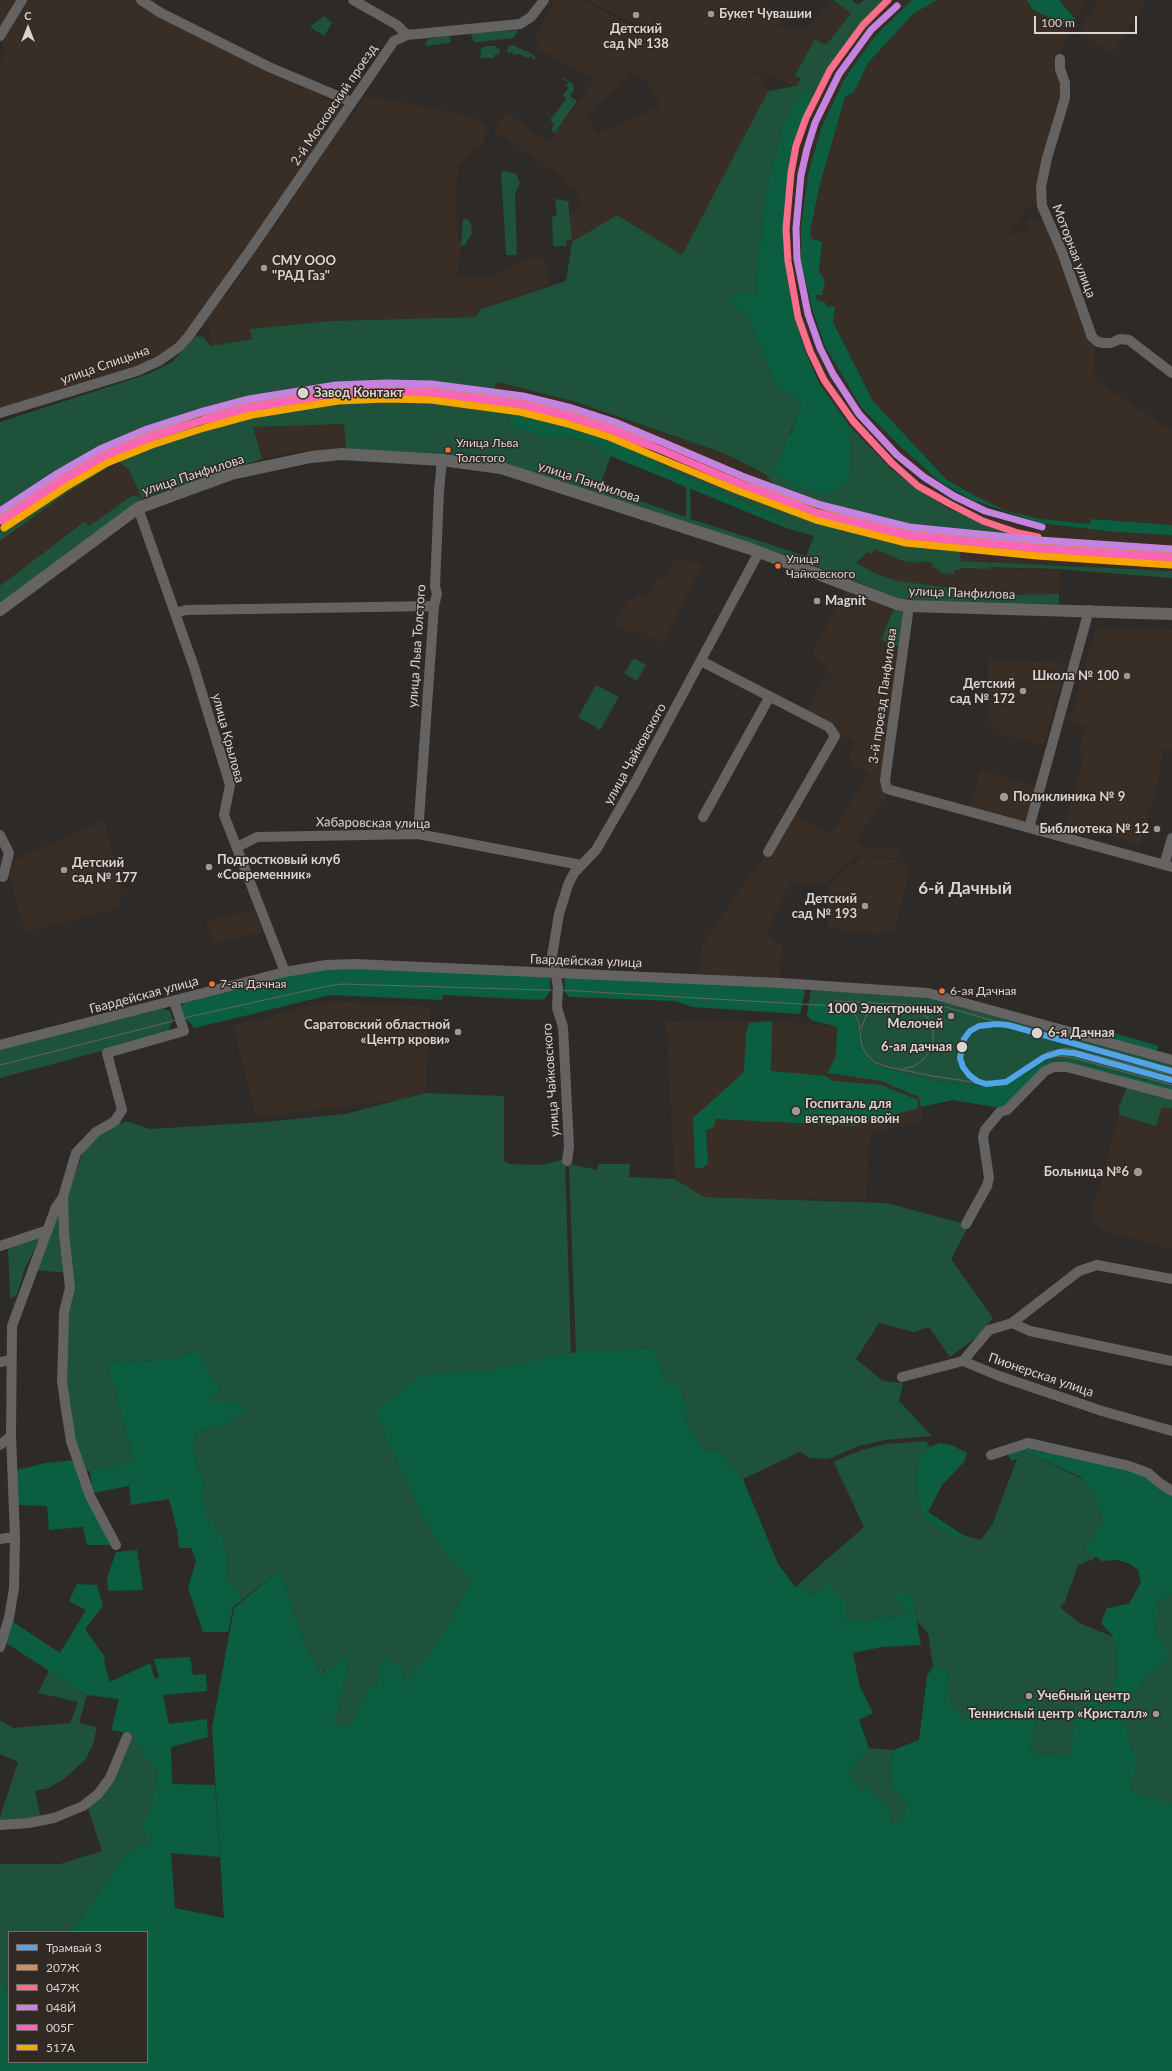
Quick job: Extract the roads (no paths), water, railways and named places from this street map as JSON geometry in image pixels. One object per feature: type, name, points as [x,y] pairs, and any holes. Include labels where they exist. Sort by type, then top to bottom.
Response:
[{"type":"main road","name":"улица Панфилова","points":[[0,610],[138,508],[231,474],[311,457],[342,454],[442,460],[507,470],[759,552],[897,604],[951,608],[1089,610],[1172,614]]},
{"type":"street","points":[[0,36],[22,0]]},
{"type":"street","points":[[141,0],[161,12],[269,67],[352,102]]},
{"type":"street","points":[[353,0],[397,25],[406,35],[520,24],[531,18],[544,0]]},
{"type":"street","name":"2-й Московский проезд","points":[[200,323],[394,41],[406,35]]},
{"type":"street","name":"Моторная улица","points":[[1060,59],[1060,69],[1065,83],[1065,98],[1045,165],[1041,187],[1042,206],[1062,252],[1092,336],[1098,342],[1104,343],[1120,339],[1129,340],[1172,373]]},
{"type":"street","name":"улица Спицына","points":[[0,413],[137,371],[152,364],[178,347],[200,323]]},
{"type":"street","name":"улица Льва Толстого","points":[[418,834],[434,606],[437,594],[435,578],[442,460]]},
{"type":"street","name":"улица Крылова","points":[[138,508],[176,613],[230,785],[224,815],[285,972]]},
{"type":"street","name":"улица Чайковского","points":[[567,1161],[569,1147],[563,1027],[557,1008],[556,999],[558,988],[552,956],[555,928],[568,885],[581,865],[596,850],[636,781],[759,552]]},
{"type":"street","points":[[176,613],[186,610],[434,606]]},
{"type":"street","name":"3-й проезд Панфилова","points":[[909,606],[885,780],[887,789],[1029,828]]},
{"type":"street","points":[[1089,610],[1029,828],[1168,866],[1172,838]]},
{"type":"street","points":[[701,660],[828,727],[835,736],[768,852]]},
{"type":"street","points":[[703,817],[770,696]]},
{"type":"street","name":"Хабаровская улица","points":[[237,847],[257,837],[418,834],[581,865]]},
{"type":"street","points":[[0,835],[9,853],[3,877]]},
{"type":"street","name":"Гвардейская улица","points":[[0,1045],[285,972],[326,965],[355,964],[781,983],[928,993],[1172,1060]]},
{"type":"street","points":[[0,1647],[10,1618],[13,1595],[15,1537],[11,1436],[12,1326],[22,1295],[56,1207],[63,1196],[76,1153],[96,1132],[115,1121],[122,1110],[107,1053],[184,1031],[174,1001]]},
{"type":"street","points":[[966,1224],[987,1186],[989,1178],[983,1137],[984,1130],[1000,1112],[1007,1110],[1046,1071],[1054,1067],[1067,1067],[1172,1095]]},
{"type":"street","points":[[63,1196],[64,1233],[70,1288],[64,1312],[62,1381],[66,1409],[71,1441],[90,1496],[116,1545]]},
{"type":"street","points":[[0,1246],[48,1230]]},
{"type":"street","points":[[902,1377],[963,1360],[989,1330],[1012,1323],[1079,1271],[1097,1265],[1172,1279]]},
{"type":"street","points":[[1012,1323],[1030,1331],[1172,1361]]},
{"type":"street","points":[[0,1362],[11,1360]]},
{"type":"street","name":"Пионерская улица","points":[[963,1360],[999,1376],[1102,1411],[1172,1431]]},
{"type":"street","points":[[0,1445],[11,1436]]},
{"type":"street","points":[[991,1455],[1028,1443],[1129,1466],[1148,1473],[1172,1491]]},
{"type":"street","points":[[0,1539],[15,1537]]},
{"type":"street","points":[[0,1825],[29,1823],[54,1818],[83,1806],[98,1794],[110,1778],[127,1737]]},
{"type":"tram line","points":[[0,1065],[197,1015],[342,984],[578,991],[848,1008],[855,1015],[859,1023],[862,1046],[867,1055],[874,1062],[884,1066],[932,1076],[986,1084]]},
{"type":"tram line","points":[[835,1001],[946,1007],[1008,1025]]},
{"type":"tram line","points":[[861,1029],[866,1016],[874,1009],[884,1005]]},
{"type":"tram line","points":[[903,1069],[914,1066],[923,1060],[930,1051],[933,1041],[933,1031],[930,1021],[922,1012],[912,1007]]},
{"type":"tram line","name":"3","points":[[1172,1071],[1008,1025],[997,1024],[979,1026],[970,1031],[964,1039],[960,1058],[963,1067],[969,1075],[977,1081],[986,1084],[1006,1082],[1044,1057],[1060,1052],[1074,1053],[1172,1080]]},
{"type":"tram line","points":[[1031,1065],[1047,1052],[1067,1048],[1172,1075]]},
{"type":"tram line","points":[[1044,1057],[1060,1056],[1074,1058],[1172,1085]]},
{"type":"place","name":"Букет Чувашии","points":[[711,14]]},
{"type":"place","name":"Детский сад № 138","points":[[636,15]]},
{"type":"place","name":"СМУ ООО \"РАД Газ\"","points":[[264,268]]},
{"type":"place","name":"Завод Контакт","points":[[303,393]]},
{"type":"place","name":"Улица Льва Толстого","points":[[448,450]]},
{"type":"place","name":"Улица Чайковского","points":[[778,566]]},
{"type":"place","name":"Magnit","points":[[817,601]]},
{"type":"place","name":"Школа № 100","points":[[1127,676]]},
{"type":"place","name":"Детский сад № 172","points":[[1023,691]]},
{"type":"place","name":"Поликлиника № 9","points":[[1004,797]]},
{"type":"place","name":"Библиотека № 12","points":[[1157,829]]},
{"type":"place","name":"Подростковый клуб «Современник»","points":[[209,867]]},
{"type":"place","name":"Детский сад № 177","points":[[64,870]]},
{"type":"place","name":"Детский сад № 193","points":[[865,906]]},
{"type":"place","name":"7-ая Дачная","points":[[212,984]]},
{"type":"place","name":"6-ая Дачная","points":[[942,991]]},
{"type":"place","name":"1000 Электронных Мелочей","points":[[951,1016]]},
{"type":"place","name":"Саратовский областной «Центр крови»","points":[[458,1032]]},
{"type":"place","name":"6-я Дачная","points":[[1037,1033]]},
{"type":"place","name":"6-ая дачная","points":[[962,1047]]},
{"type":"place","name":"Госпиталь для ветеранов войн","points":[[796,1111]]},
{"type":"place","name":"Больница №6","points":[[1138,1172]]},
{"type":"place","name":"Учебный центр","points":[[1029,1696]]},
{"type":"place","name":"Теннисный центр «Кристалл»","points":[[1156,1714]]},
{"type":"district","name":"6-й Дачный","points":[[965,889]]}]
